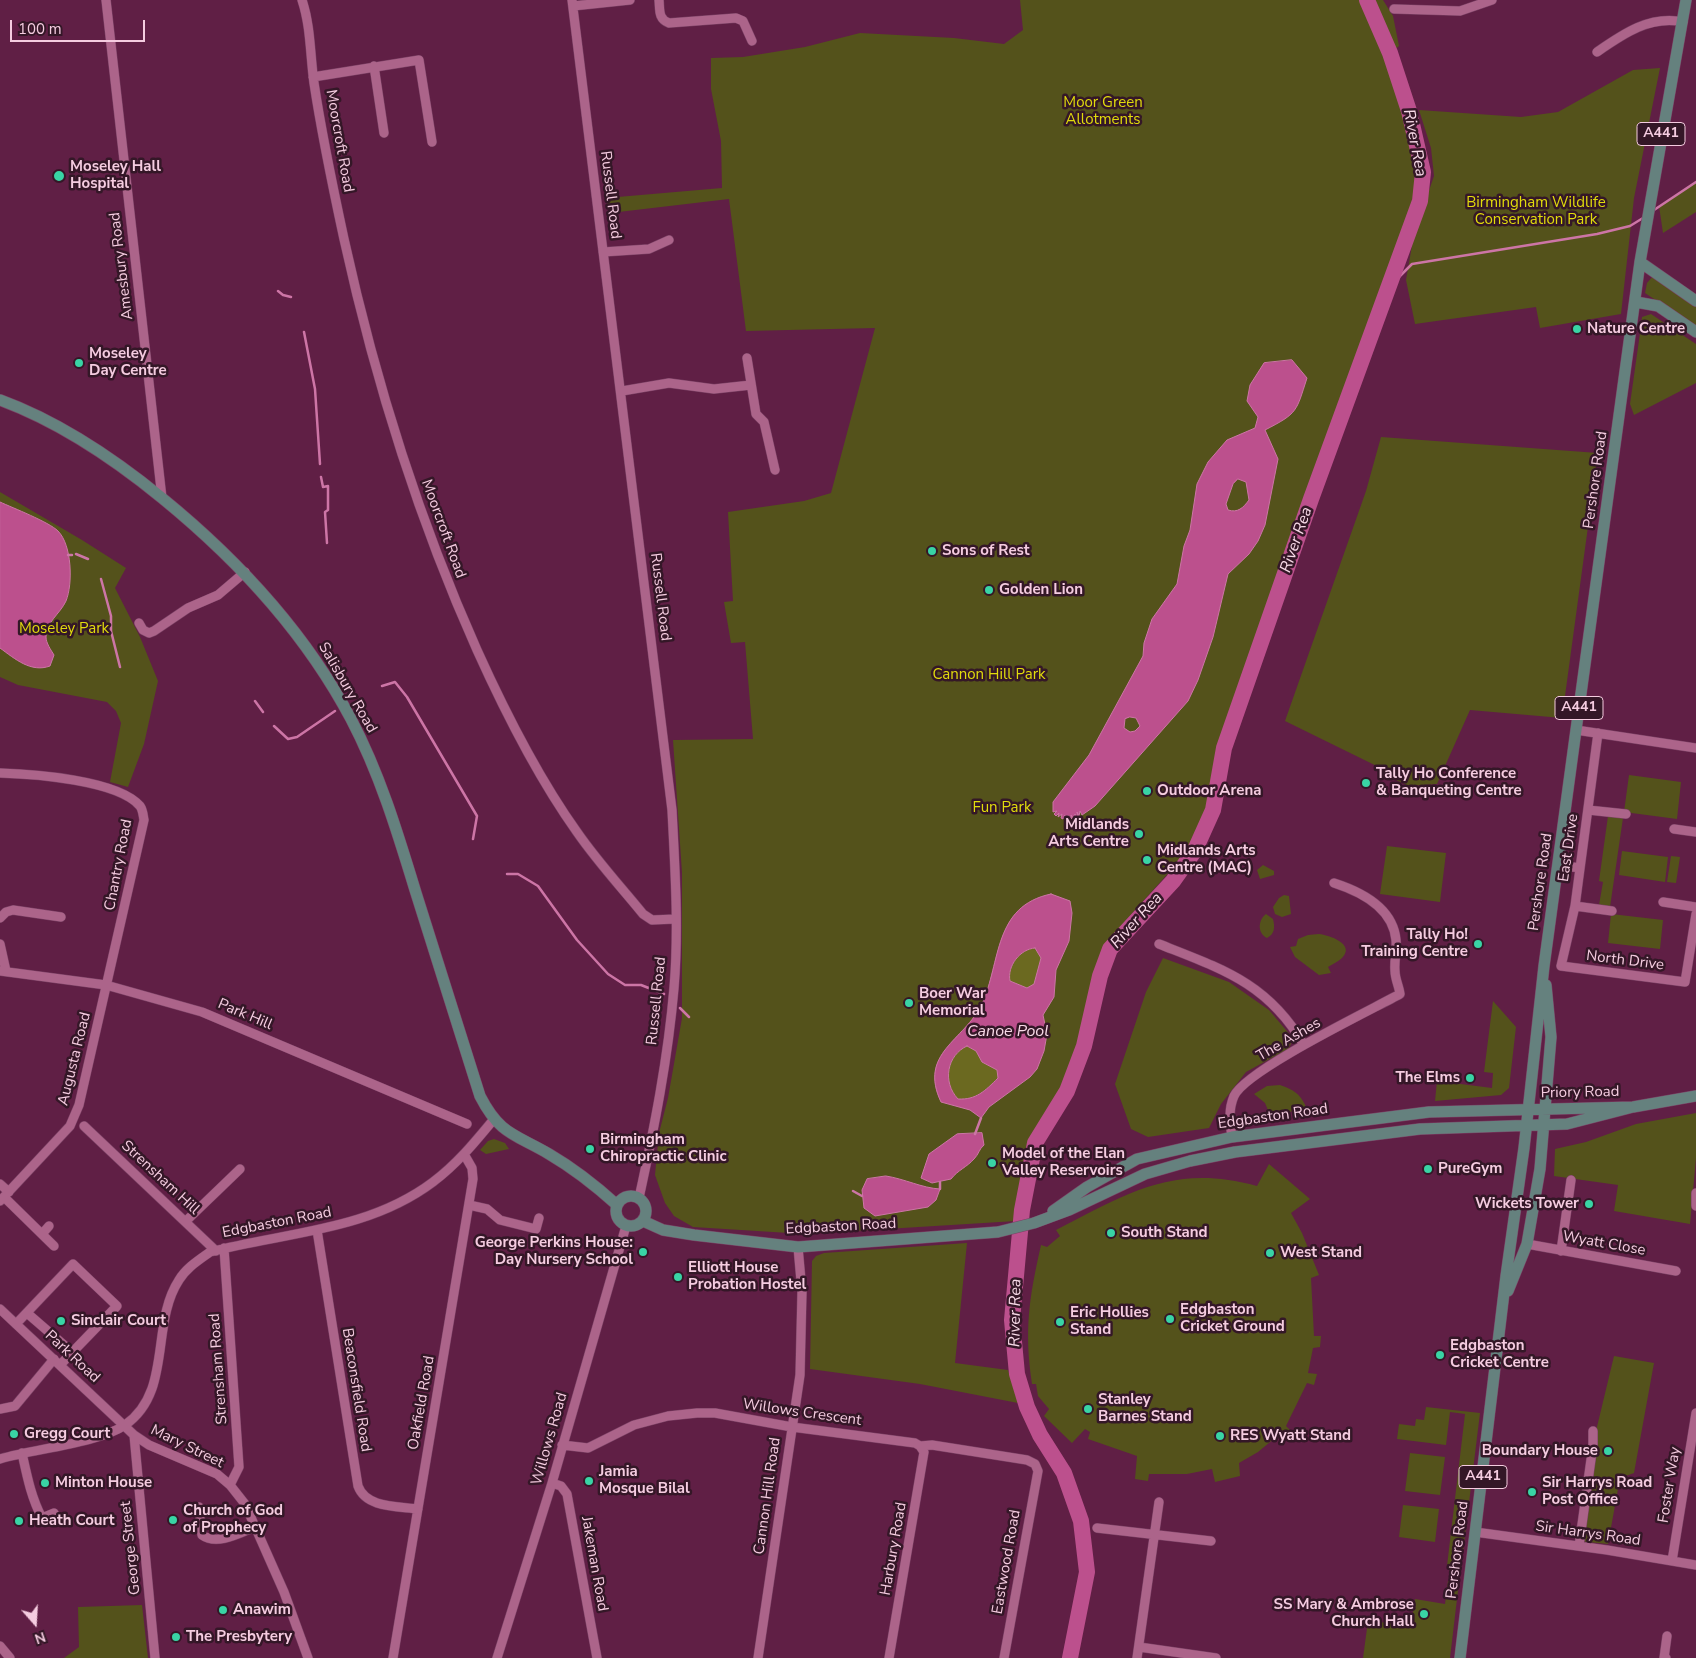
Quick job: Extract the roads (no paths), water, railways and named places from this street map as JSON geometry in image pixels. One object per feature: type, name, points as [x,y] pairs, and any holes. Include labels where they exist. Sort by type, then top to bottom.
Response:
[{"type":"main road","name":"Pershore Road","points":[[1460,1658],[1527,1124],[1544,966],[1576,730],[1640,262],[1686,0]]},
{"type":"main road","points":[[1640,262],[1696,301]]},
{"type":"main road","points":[[1636,302],[1658,306],[1696,332]]},
{"type":"main road","name":"Salisbury Road","points":[[0,400],[51,422],[86,442],[112,459],[162,498],[199,528],[245,572],[304,645],[334,690],[372,763],[399,839],[480,1096],[494,1119]]},
{"type":"main road","name":"Pershore Road","points":[[1505,1296],[1527,1244],[1532,1221],[1544,1124],[1551,1038],[1544,966]]},
{"type":"main road","name":"Priory Road","points":[[1527,1124],[1567,1124],[1633,1107],[1696,1096]]},
{"type":"main road","name":"Priory Road","points":[[1528,1109],[1633,1107]]},
{"type":"main road","name":"Edgbaston Road","points":[[1038,1221],[1087,1187],[1137,1159],[1232,1137],[1429,1112],[1528,1109]]},
{"type":"main road","points":[[494,1119],[516,1138],[548,1154],[574,1171],[617,1205]]},
{"type":"main road","points":[[1326,1124],[1329,1140]]},
{"type":"main road","name":"Edgbaston Road","points":[[643,1221],[663,1230],[798,1247],[1010,1229],[1069,1210],[1145,1174],[1190,1161],[1235,1152],[1420,1129],[1527,1124]]},
{"type":"main road","points":[[1232,1137],[1235,1152]]},
{"type":"main road","points":[[1137,1159],[1145,1174]]},
{"type":"main road","points":[[625,1197],[639,1198],[646,1205],[647,1211],[643,1221],[637,1226],[626,1226],[616,1216],[617,1205],[625,1197]]},
{"type":"street","name":"Amesbury Road","points":[[106,0],[162,498]]},
{"type":"street","name":"Moorcroft Road","points":[[302,0],[307,15],[313,77],[332,184],[375,365],[420,509],[455,600],[504,706],[544,780],[577,832],[643,914],[652,920],[675,918]]},
{"type":"street","points":[[572,3],[630,0]]},
{"type":"street","points":[[659,0],[660,14],[665,22],[736,18],[743,21],[752,41]]},
{"type":"street","points":[[1394,9],[1460,10],[1492,0]]},
{"type":"street","name":"Russell Road","points":[[572,3],[622,391],[672,810],[675,918],[674,979],[654,1126],[639,1198]]},
{"type":"street","points":[[1597,52],[1632,28],[1670,20],[1683,22]]},
{"type":"street","name":"Moorcroft Road","points":[[313,77],[420,60],[432,142]]},
{"type":"street","points":[[374,66],[384,133]]},
{"type":"street","points":[[603,252],[648,249],[669,240]]},
{"type":"street","points":[[747,358],[756,414],[764,422],[775,470]]},
{"type":"street","points":[[622,391],[669,383],[714,389],[751,385]]},
{"type":"street","points":[[139,623],[143,630],[149,633],[154,631],[188,608],[218,595],[245,572]]},
{"type":"street","points":[[1576,730],[1696,748]]},
{"type":"street","name":"East Drive","points":[[1561,966],[1575,906],[1598,733]]},
{"type":"street","name":"Chantry Road","points":[[0,773],[61,778],[104,788],[126,795],[141,807],[144,820],[106,985]]},
{"type":"street","points":[[1588,810],[1626,814]]},
{"type":"street","points":[[1674,829],[1696,832]]},
{"type":"street","points":[[1558,866],[1580,868]]},
{"type":"street","name":"The Ashes","points":[[1232,1137],[1229,1117],[1235,1094],[1261,1071],[1304,1045],[1400,994],[1395,972],[1396,941],[1392,921],[1378,905],[1361,894],[1334,883]]},
{"type":"street","points":[[1663,902],[1696,907]]},
{"type":"street","points":[[1575,906],[1612,911]]},
{"type":"street","points":[[0,918],[6,912],[13,910],[61,917]]},
{"type":"street","name":"North Drive","points":[[1561,966],[1685,982],[1696,914]]},
{"type":"street","points":[[0,944],[3,971]]},
{"type":"street","points":[[1159,944],[1238,978],[1252,987],[1271,1001],[1284,1015],[1304,1045]]},
{"type":"street","name":"Park Hill","points":[[3,971],[106,985],[202,1012],[467,1124]]},
{"type":"street","name":"Augusta Road","points":[[4,1197],[70,1126],[83,1091],[106,985]]},
{"type":"street","name":"Edgbaston Road","points":[[0,1459],[100,1436],[124,1426],[144,1406],[154,1385],[172,1293],[180,1278],[194,1263],[220,1249],[369,1218],[391,1208],[432,1183],[464,1154],[494,1119]]},
{"type":"street","name":"Strensham Hill","points":[[84,1126],[186,1221],[220,1249]]},
{"type":"street","name":"Oakfield Road","points":[[393,1658],[473,1179],[472,1168],[464,1154]]},
{"type":"street","points":[[186,1221],[240,1169]]},
{"type":"street","points":[[1561,1251],[1571,1180]]},
{"type":"street","points":[[0,1184],[4,1197],[54,1246]]},
{"type":"street","points":[[1696,1193],[1696,1206]]},
{"type":"street","points":[[469,1204],[487,1209],[500,1220],[536,1229],[539,1218]]},
{"type":"street","points":[[42,1234],[49,1226]]},
{"type":"street","name":"Willows Road","points":[[497,1658],[552,1483],[626,1226]]},
{"type":"street","name":"Beaconsfield Road","points":[[317,1230],[358,1486],[364,1498],[373,1502],[418,1510]]},
{"type":"street","name":"Wyatt Close","points":[[1527,1244],[1676,1271]]},
{"type":"street","name":"Cannon Hill Road","points":[[758,1658],[800,1375],[802,1292],[798,1247]]},
{"type":"street","name":"Strensham Road","points":[[220,1249],[239,1467],[230,1485]]},
{"type":"street","points":[[0,1409],[15,1406],[57,1362],[72,1352],[117,1306],[73,1264],[16,1324]]},
{"type":"street","name":"Park Road","points":[[0,1309],[124,1426]]},
{"type":"street","points":[[27,1312],[72,1352]]},
{"type":"street","name":"Willows Crescent","points":[[562,1445],[588,1448],[634,1424],[682,1414],[715,1413],[792,1427],[915,1443],[920,1446],[932,1445],[1028,1460],[1034,1464],[1038,1471]]},
{"type":"street","name":"Foster Way","points":[[1672,1561],[1696,1413]]},
{"type":"street","name":"Mary Street","points":[[124,1426],[149,1444],[217,1474],[230,1485],[245,1504],[256,1527],[284,1592],[308,1658]]},
{"type":"street","points":[[1578,1546],[1593,1445],[1593,1431]]},
{"type":"street","name":"George Street","points":[[134,1435],[156,1658]]},
{"type":"street","name":"Harbury Road","points":[[889,1658],[924,1452],[920,1446]]},
{"type":"street","points":[[22,1453],[32,1498],[42,1518],[54,1513]]},
{"type":"street","name":"Eastwood Road","points":[[1004,1658],[1038,1471]]},
{"type":"street","name":"Jakeman Road","points":[[552,1483],[561,1486],[567,1494],[597,1658]]},
{"type":"street","points":[[1137,1658],[1159,1502]]},
{"type":"street","points":[[198,1506],[202,1535],[207,1539],[221,1539],[256,1527]]},
{"type":"street","points":[[1097,1528],[1211,1541]]},
{"type":"street","name":"Sir Harrys Road","points":[[1475,1532],[1696,1565]]},
{"type":"street","points":[[1666,1636],[1664,1658],[1666,1658]]},
{"type":"street","points":[[0,1646],[10,1658]]},
{"type":"street","points":[[1139,1647],[1216,1658]]},
{"type":"water","points":[[1292,360],[1307,378],[1298,405],[1290,415],[1265,430],[1278,459],[1265,525],[1258,541],[1249,554],[1228,574],[1213,637],[1198,680],[1188,701],[1095,806],[1082,815],[1080,811],[1079,816],[1077,812],[1078,816],[1076,817],[1075,814],[1075,818],[1071,815],[1072,819],[1068,815],[1067,819],[1065,819],[1065,815],[1063,819],[1061,818],[1062,814],[1058,817],[1059,813],[1056,816],[1054,814],[1057,811],[1053,812],[1053,802],[1089,755],[1143,656],[1144,643],[1152,619],[1177,584],[1184,546],[1190,530],[1197,484],[1208,462],[1227,440],[1255,428],[1258,417],[1247,401],[1250,385],[1264,363]],"holes":[[[1238,479],[1246,482],[1249,500],[1240,509],[1235,511],[1228,510],[1226,504],[1233,484]],[[1130,717],[1136,718],[1140,726],[1135,731],[1130,732],[1124,728],[1125,719]]]},
{"type":"water","points":[[0,502],[53,527],[63,537],[69,555],[70,585],[68,594],[66,601],[48,627],[46,637],[54,655],[50,666],[43,668],[24,664],[0,648]]},
{"type":"water","name":"Canoe Pool","points":[[1051,894],[1070,901],[1072,913],[1069,941],[1056,970],[1054,997],[1043,1015],[1047,1034],[1044,1051],[1037,1069],[1030,1077],[989,1107],[981,1118],[970,1110],[941,1102],[935,1085],[935,1071],[939,1059],[946,1048],[974,1017],[982,1004],[1002,938],[1009,923],[1018,910],[1032,900]],"holes":[[[1035,948],[1041,958],[1034,984],[1027,988],[1010,981],[1011,970],[1016,959],[1024,951]],[[967,1046],[976,1051],[982,1062],[997,1070],[998,1078],[980,1094],[970,1098],[958,1099],[950,1085],[949,1070],[955,1056]]]},
{"type":"water","points":[[982,1133],[984,1145],[974,1159],[951,1179],[932,1183],[921,1178],[929,1154],[957,1134]]},
{"type":"water","points":[[886,1176],[940,1189],[936,1200],[928,1207],[875,1216],[864,1208],[862,1190],[867,1179]]},
{"type":"waterway","name":"River Rea","points":[[1070,1658],[1087,1572],[1081,1521],[1064,1473],[1040,1435],[1027,1407],[1017,1374],[1012,1320],[1022,1210],[1035,1143],[1067,1091],[1084,1046],[1100,976],[1110,949],[1173,881],[1195,850],[1213,810],[1224,748],[1311,499],[1420,201],[1423,172],[1409,111],[1390,53],[1367,0]]},
{"type":"waterway","points":[[1654,210],[1696,182]]},
{"type":"waterway","points":[[1388,288],[1412,264],[1597,234],[1630,226],[1643,218]]},
{"type":"waterway","points":[[278,291],[283,295],[291,297]]},
{"type":"waterway","points":[[304,332],[315,389],[320,464]]},
{"type":"waterway","points":[[321,477],[323,487],[328,486],[328,510],[325,512],[327,543]]},
{"type":"waterway","points":[[76,554],[88,559]]},
{"type":"waterway","points":[[101,579],[111,616],[111,631],[120,667]]},
{"type":"waterway","points":[[382,686],[395,682],[407,697],[477,816],[473,839]]},
{"type":"waterway","points":[[255,701],[263,712]]},
{"type":"waterway","points":[[274,726],[288,739],[297,737],[335,711]]},
{"type":"waterway","points":[[507,874],[518,874],[538,886],[577,940],[608,974],[625,985],[641,985],[664,994]]},
{"type":"waterway","points":[[680,1008],[689,1017]]},
{"type":"waterway","points":[[975,1134],[981,1118]]},
{"type":"waterway","points":[[940,1182],[940,1189]]},
{"type":"waterway","points":[[853,1191],[862,1196]]},
{"type":"place","name":"Moseley Hall Hospital","points":[[59,176]]},
{"type":"place","name":"Nature Centre","points":[[1577,329]]},
{"type":"place","name":"Moseley Day Centre","points":[[79,363]]},
{"type":"place","name":"Sons of Rest","points":[[932,551]]},
{"type":"place","name":"Golden Lion","points":[[989,590]]},
{"type":"place","name":"Tally Ho Conference & Banqueting Centre","points":[[1366,783]]},
{"type":"place","name":"Outdoor Arena","points":[[1147,791]]},
{"type":"place","name":"Midlands Arts Centre","points":[[1139,834]]},
{"type":"place","name":"Midlands Arts Centre (MAC)","points":[[1147,860]]},
{"type":"place","name":"Tally Ho! Training Centre","points":[[1478,944]]},
{"type":"place","name":"Boer War Memorial","points":[[909,1003]]},
{"type":"place","name":"The Elms","points":[[1470,1078]]},
{"type":"place","name":"Birmingham Chiropractic Clinic","points":[[590,1149]]},
{"type":"place","name":"Model of the Elan Valley Reservoirs","points":[[992,1163]]},
{"type":"place","name":"PureGym","points":[[1428,1169]]},
{"type":"place","name":"Wickets Tower","points":[[1589,1204]]},
{"type":"place","name":"South Stand","points":[[1111,1233]]},
{"type":"place","name":"George Perkins House: Day Nursery School","points":[[643,1252]]},
{"type":"place","name":"West Stand","points":[[1270,1253]]},
{"type":"place","name":"Elliott House Probation Hostel","points":[[678,1277]]},
{"type":"place","name":"Edgbaston Cricket Ground","points":[[1170,1319]]},
{"type":"place","name":"Sinclair Court","points":[[61,1321]]},
{"type":"place","name":"Eric Hollies Stand","points":[[1060,1322]]},
{"type":"place","name":"Edgbaston Cricket Centre","points":[[1440,1355]]},
{"type":"place","name":"Stanley Barnes Stand","points":[[1088,1409]]},
{"type":"place","name":"Gregg Court","points":[[14,1434]]},
{"type":"place","name":"RES Wyatt Stand","points":[[1220,1436]]},
{"type":"place","name":"Boundary House","points":[[1608,1451]]},
{"type":"place","name":"Jamia Mosque Bilal","points":[[589,1481]]},
{"type":"place","name":"Minton House","points":[[45,1483]]},
{"type":"place","name":"Sir Harrys Road Post Office","points":[[1532,1492]]},
{"type":"place","name":"Church of God of Prophecy","points":[[173,1520]]},
{"type":"place","name":"Heath Court","points":[[19,1521]]},
{"type":"place","name":"Anawim","points":[[223,1610]]},
{"type":"place","name":"SS Mary & Ambrose Church Hall","points":[[1424,1614]]},
{"type":"place","name":"The Presbytery","points":[[176,1637]]},
{"type":"park label","name":"Moor Green Allotments","points":[[1103,112]]},
{"type":"park label","name":"Birmingham Wildlife Conservation Park","points":[[1536,212]]},
{"type":"park label","name":"Moseley Park","points":[[64,629]]},
{"type":"park label","name":"Cannon Hill Park","points":[[989,675]]},
{"type":"park label","name":"Fun Park","points":[[1002,808]]}]
